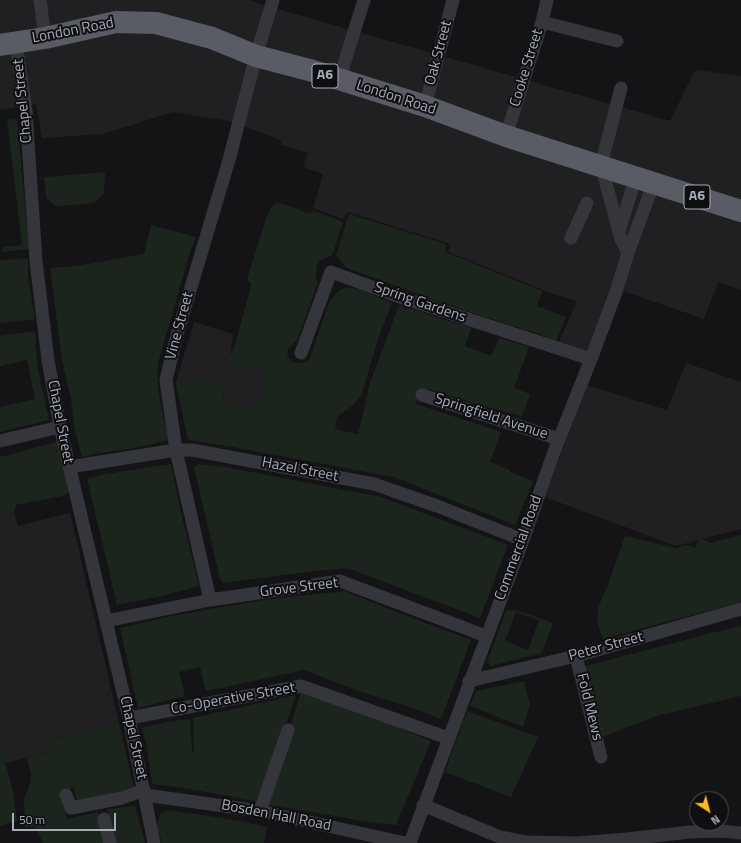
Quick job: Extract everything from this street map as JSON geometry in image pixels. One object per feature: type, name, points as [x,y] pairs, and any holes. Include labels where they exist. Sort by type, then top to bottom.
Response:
[{"type":"highway","name":"London Road","points":[[8,44],[45,38],[116,22],[156,23],[212,38],[256,56],[313,71],[425,106],[506,136],[741,211]]},
{"type":"street","points":[[40,0],[45,38]]},
{"type":"street","name":"Vine Street","points":[[210,600],[176,450],[166,380],[178,331],[229,160],[272,0]]},
{"type":"street","points":[[339,80],[364,0]]},
{"type":"street","name":"Oak Street","points":[[425,106],[453,0]]},
{"type":"street","name":"Cooke Street","points":[[506,136],[542,22],[547,0]]},
{"type":"street","points":[[542,22],[617,41]]},
{"type":"street","name":"Chapel Street","points":[[8,44],[26,111],[36,262],[48,360],[60,427],[129,718],[154,843]]},
{"type":"street","points":[[621,88],[601,166],[621,239],[628,253]]},
{"type":"street","points":[[619,231],[645,180]]},
{"type":"street","name":"Commercial Road","points":[[410,843],[469,681],[523,540],[559,438],[616,292],[628,253],[645,180]]},
{"type":"street","points":[[571,238],[587,203]]},
{"type":"street","name":"Spring Gardens","points":[[301,353],[331,272],[397,296],[591,359]]},
{"type":"street","name":"Springfield Avenue","points":[[422,395],[559,438]]},
{"type":"street","points":[[0,441],[60,427]]},
{"type":"street","name":"Hazel Street","points":[[69,467],[176,450],[192,450],[374,484],[437,506],[523,540]]},
{"type":"street","name":"Grove Street","points":[[106,621],[210,600],[340,580],[486,636]]},
{"type":"street","name":"Peter Street","points":[[469,681],[576,656],[741,609]]},
{"type":"street","name":"Fold Mews","points":[[576,656],[602,757]]},
{"type":"street","name":"Co-Operative Street","points":[[129,718],[301,686],[448,738]]},
{"type":"street","points":[[260,810],[288,730]]},
{"type":"street","points":[[66,795],[71,808],[145,793]]},
{"type":"street","name":"Bosden Hall Road","points":[[145,793],[260,810],[405,843]]},
{"type":"street","points":[[423,806],[500,837],[526,842],[577,843],[690,832],[722,831],[741,833]]},
{"type":"street","points":[[104,819],[110,843]]},
{"type":"shaded area","points":[[0,0],[250,0],[670,121],[694,72],[697,70],[741,76],[741,290],[718,282],[704,319],[617,289],[593,354],[559,342],[577,301],[553,294],[449,252],[450,244],[348,212],[343,219],[313,208],[323,174],[303,167],[308,153],[281,145],[281,140],[229,121],[173,112],[103,134],[42,138],[36,104],[0,110]]},
{"type":"shaded area","points":[[17,119],[29,249],[3,252],[2,247],[22,245],[7,120]]},
{"type":"shaded area","points":[[105,172],[104,194],[94,203],[60,206],[50,202],[46,197],[44,177]]},
{"type":"shaded area","points":[[277,202],[311,214],[312,210],[343,222],[332,256],[322,259],[317,265],[316,277],[318,283],[297,340],[288,349],[287,356],[289,359],[301,363],[310,358],[328,305],[335,294],[340,290],[346,288],[356,289],[392,303],[380,333],[361,396],[352,406],[337,417],[335,429],[358,434],[370,383],[399,305],[471,328],[465,346],[491,356],[499,338],[529,347],[514,388],[530,394],[522,416],[478,405],[429,389],[419,393],[416,404],[501,432],[490,462],[533,481],[515,525],[394,477],[188,440],[176,382],[200,379],[224,386],[223,403],[256,409],[266,372],[229,360],[235,345],[251,286],[251,283],[247,279],[266,219],[270,209]]},
{"type":"shaded area","points":[[349,214],[446,244],[445,250],[448,253],[542,291],[537,306],[566,317],[556,341],[529,330],[528,331],[440,302],[347,268],[336,256]]},
{"type":"shaded area","points":[[151,225],[196,237],[191,249],[158,363],[157,373],[159,392],[169,440],[140,447],[82,457],[74,425],[71,399],[62,360],[50,268],[77,266],[144,254]]},
{"type":"shaded area","points":[[28,259],[28,278],[35,319],[0,323],[0,260]]},
{"type":"shaded area","points":[[194,322],[233,334],[230,360],[267,372],[256,409],[223,403],[224,386],[200,379],[176,382]]},
{"type":"shaded area","points":[[35,331],[37,364],[49,420],[0,432],[0,407],[35,399],[27,360],[0,366],[0,336]]},
{"type":"shaded area","points":[[686,363],[741,382],[741,529],[676,546],[545,497],[587,385],[667,410]]},
{"type":"shaded area","points":[[57,442],[70,492],[62,496],[16,505],[14,512],[0,515],[0,457]]},
{"type":"shaded area","points":[[171,464],[199,586],[158,597],[117,605],[87,478]]},
{"type":"shaded area","points":[[198,464],[225,467],[381,497],[508,545],[480,618],[347,568],[223,583],[220,579],[194,467]]},
{"type":"shaded area","points":[[14,512],[18,526],[70,513],[119,723],[50,740],[52,752],[5,763],[0,743],[0,515]]},
{"type":"shaded area","points":[[741,535],[741,602],[603,639],[597,622],[598,608],[625,536],[676,548],[687,545],[695,548],[700,538],[710,543]]},
{"type":"shaded area","points":[[345,591],[471,640],[441,719],[400,703],[399,704],[356,690],[304,670],[206,691],[200,667],[179,672],[185,696],[138,708],[120,628],[166,617],[270,599]]},
{"type":"shaded area","points":[[516,610],[553,623],[542,653],[491,666],[487,662],[506,611]],"holes":[[[516,612],[539,620],[528,650],[505,641]]]},
{"type":"shaded area","points":[[741,626],[741,696],[656,716],[602,737],[582,667]]},
{"type":"shaded area","points":[[524,681],[530,705],[523,727],[470,706],[476,691]]},
{"type":"shaded area","points":[[301,692],[391,723],[431,741],[396,825],[375,823],[266,804]]},
{"type":"shaded area","points":[[296,695],[259,802],[191,789],[152,784],[147,748],[142,728],[166,722],[190,719],[192,752],[194,752],[193,718]]},
{"type":"shaded area","points":[[467,711],[538,737],[511,797],[445,772]]},
{"type":"shaded area","points":[[119,723],[134,788],[77,803],[74,787],[61,793],[67,819],[98,812],[105,843],[43,843],[35,826],[25,828],[24,799],[31,781],[27,758],[52,752],[50,740]]},
{"type":"shaded area","points":[[0,743],[13,791],[17,821],[0,826]]},
{"type":"shaded area","points":[[135,806],[145,843],[115,843],[107,809]]},
{"type":"shaded area","points":[[169,810],[240,821],[267,827],[264,843],[162,843],[157,826],[160,814]]}]
